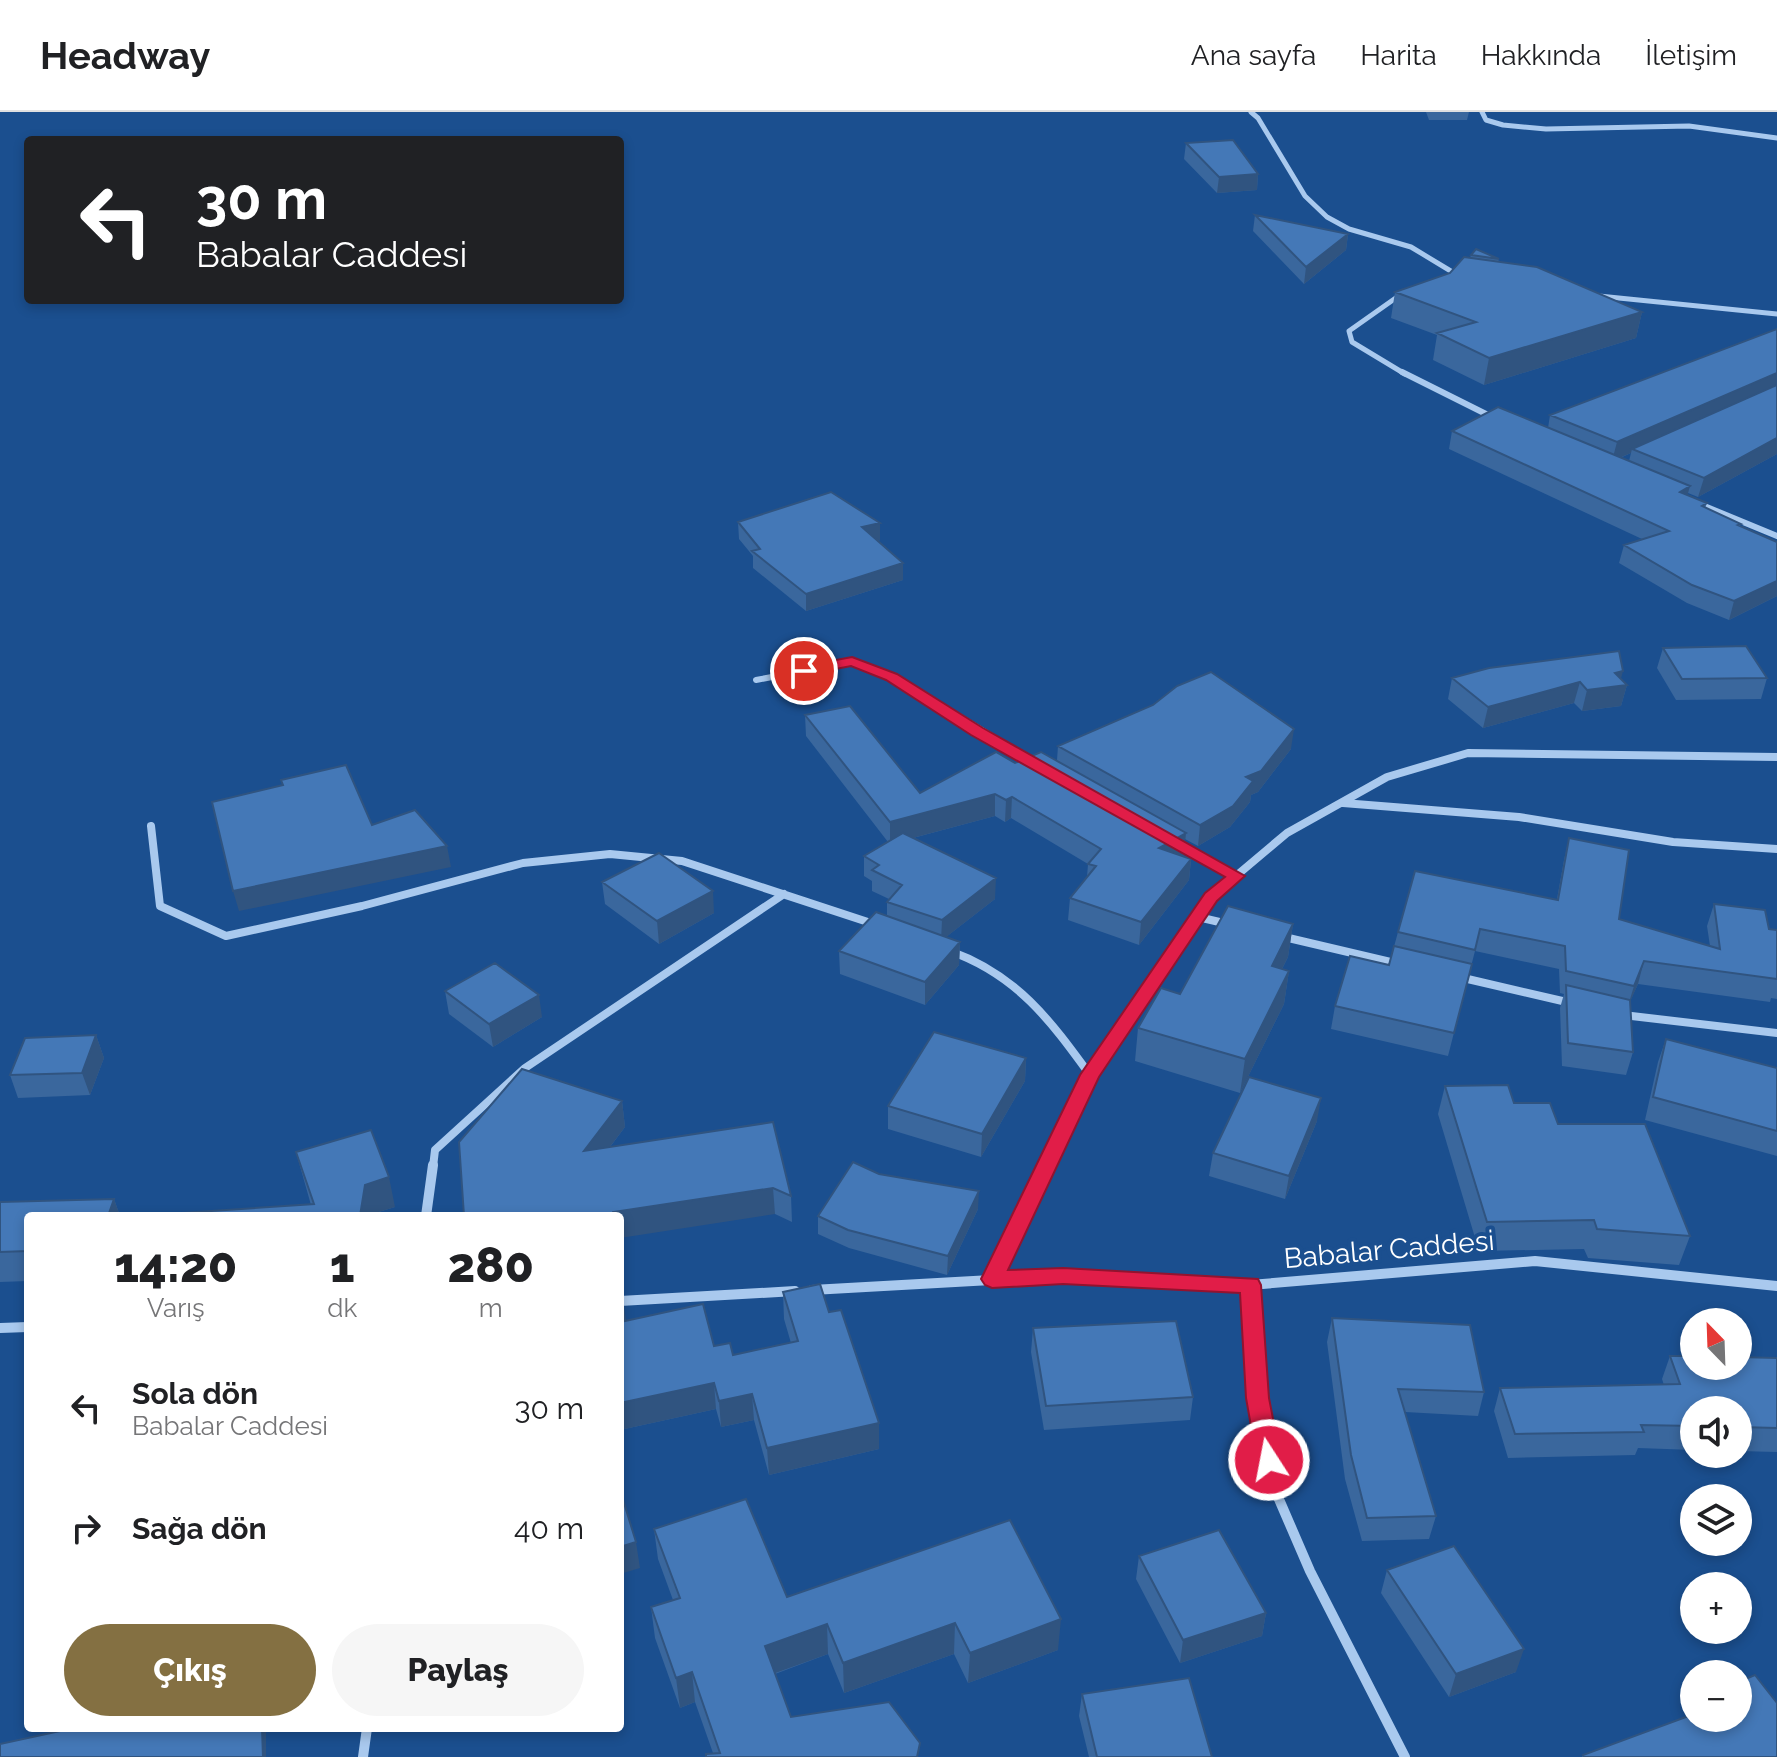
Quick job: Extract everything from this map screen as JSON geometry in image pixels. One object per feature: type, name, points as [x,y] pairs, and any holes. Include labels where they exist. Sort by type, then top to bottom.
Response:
[{"type":"street","points":[[1251,112],[1258,118],[1305,196],[1327,217],[1349,229],[1411,247],[1457,276]]},
{"type":"street","points":[[1482,112],[1486,120],[1495,124],[1521,128],[1705,126],[1777,138]]},
{"type":"street","points":[[1446,278],[1471,278]]},
{"type":"street","points":[[1412,288],[1349,331],[1352,342],[1421,384],[1496,419]]},
{"type":"street","points":[[1591,295],[1777,314]]},
{"type":"street","points":[[1695,502],[1777,536]]},
{"type":"street","points":[[756,680],[852,662],[891,677],[1045,769]]},
{"type":"street","points":[[992,1279],[1090,1075],[1211,897],[1287,833],[1387,777],[1468,753],[1777,757]]},
{"type":"street","points":[[1342,803],[1519,817],[1673,842],[1777,849]]},
{"type":"street","points":[[151,826],[160,906],[226,936],[362,906],[523,863],[610,854],[682,861],[890,930]]},
{"type":"street","points":[[1168,838],[1236,876]]},
{"type":"street","points":[[427,1212],[435,1150],[525,1068],[784,894]]},
{"type":"street","points":[[1198,917],[1240,927]]},
{"type":"street","points":[[1268,933],[1402,964]]},
{"type":"street","points":[[934,945],[978,961],[1042,1010],[1090,1075]]},
{"type":"street","points":[[1448,975],[1586,1007]]},
{"type":"street","points":[[1617,1014],[1777,1033]]},
{"type":"street","name":"Babalar Caddesi","points":[[624,1301],[1063,1276],[1250,1285],[1535,1261],[1777,1286]]},
{"type":"street","points":[[1250,1285],[1257,1398],[1275,1490],[1310,1571],[1405,1757]]},
{"type":"street","points":[[0,1328],[24,1327]]},
{"type":"street","points":[[363,1757],[366,1732]]},
{"type":"building","points":[[1233,140],[1258,174],[1219,177],[1186,143]]},
{"type":"building","points":[[1255,215],[1348,234],[1306,267]]},
{"type":"building","points":[[1476,249],[1499,259],[1471,255]]},
{"type":"building","points":[[1464,257],[1537,267],[1642,312],[1489,358],[1437,333],[1476,322],[1395,292],[1450,273]]},
{"type":"building","points":[[1777,329],[1777,373],[1617,442],[1550,415]]},
{"type":"building","points":[[1777,385],[1777,438],[1704,478],[1632,449]]},
{"type":"building","points":[[1498,407],[1690,486],[1680,492],[1707,503],[1702,506],[1741,524],[1738,525],[1777,542],[1777,581],[1734,601],[1692,585],[1624,545],[1669,531],[1452,431]]},
{"type":"building","points":[[831,492],[880,523],[862,527],[903,563],[806,594],[752,551],[760,549],[738,522]]},
{"type":"building","points":[[1746,646],[1767,678],[1682,679],[1663,648]]},
{"type":"building","points":[[1619,651],[1623,671],[1615,673],[1627,685],[1587,690],[1580,682],[1488,707],[1452,678],[1489,668]]},
{"type":"building","points":[[1211,672],[1294,729],[1261,771],[1246,777],[1253,781],[1233,806],[1200,825],[1058,746],[1153,705],[1177,686]]},
{"type":"building","points":[[850,706],[920,793],[996,752],[1015,763],[1041,752],[1186,833],[1159,848],[1191,859],[1141,922],[1070,898],[1096,866],[1088,864],[1101,849],[1012,797],[1006,800],[995,794],[890,822],[805,715]]},
{"type":"building","points":[[346,765],[372,825],[415,810],[447,846],[233,891],[212,802],[283,785],[281,780]]},
{"type":"building","points":[[903,833],[996,878],[942,920],[887,902],[902,885],[872,870],[879,865],[864,856]]},
{"type":"building","points":[[1569,838],[1629,850],[1619,919],[1720,949],[1714,904],[1765,910],[1769,929],[1777,930],[1777,979],[1644,961],[1634,986],[1566,971],[1565,946],[1480,929],[1475,950],[1398,932],[1415,871],[1558,900]]},
{"type":"building","points":[[659,853],[713,891],[657,921],[602,882]]},
{"type":"building","points":[[1228,906],[1293,924],[1272,966],[1289,971],[1245,1059],[1138,1028],[1161,988],[1180,994]]},
{"type":"building","points":[[876,912],[960,942],[925,982],[839,951]]},
{"type":"building","points":[[1394,946],[1472,964],[1454,1033],[1335,1006],[1350,956],[1389,965]]},
{"type":"building","points":[[495,963],[539,995],[489,1024],[445,991]]},
{"type":"building","points":[[1566,985],[1630,1000],[1633,1052],[1568,1043]]},
{"type":"building","points":[[934,1032],[1026,1058],[982,1134],[888,1106]]},
{"type":"building","points":[[96,1035],[82,1073],[10,1075],[25,1038]]},
{"type":"building","points":[[1666,1039],[1777,1068],[1777,1131],[1653,1097]]},
{"type":"building","points":[[522,1069],[622,1101],[584,1151],[773,1122],[791,1196],[773,1188],[613,1212],[464,1212],[459,1142]]},
{"type":"building","points":[[1249,1077],[1321,1098],[1289,1176],[1213,1153]]},
{"type":"building","points":[[1508,1085],[1514,1103],[1550,1103],[1558,1124],[1645,1124],[1690,1236],[1597,1229],[1594,1220],[1487,1222],[1445,1086]]},
{"type":"building","points":[[371,1130],[389,1177],[365,1185],[361,1212],[196,1212],[314,1204],[296,1152]]},
{"type":"building","points":[[853,1162],[879,1174],[979,1191],[948,1256],[848,1230],[818,1216]]},
{"type":"building","points":[[114,1199],[109,1212],[24,1212],[24,1251],[0,1252],[0,1202]]},
{"type":"building","points":[[820,1284],[829,1312],[841,1310],[879,1423],[767,1448],[752,1394],[719,1401],[714,1383],[624,1402],[624,1313],[625,1321],[703,1304],[714,1346],[730,1343],[733,1355],[798,1341],[783,1292]]},
{"type":"building","points":[[1332,1318],[1470,1325],[1484,1392],[1398,1389],[1436,1516],[1367,1518],[1351,1455]]},
{"type":"building","points":[[1176,1321],[1193,1397],[1046,1406],[1033,1328]]},
{"type":"building","points":[[1670,1356],[1680,1356],[1680,1380],[1752,1380],[1752,1357],[1777,1358],[1777,1428],[1752,1427],[1752,1396],[1680,1396],[1680,1426],[1641,1425],[1644,1432],[1515,1434],[1500,1388],[1680,1384]]},
{"type":"building","points":[[746,1499],[787,1597],[1010,1520],[1061,1619],[970,1653],[955,1623],[843,1663],[827,1624],[765,1646],[791,1717],[889,1702],[920,1743],[917,1757],[706,1757],[706,1754],[720,1753],[692,1672],[676,1678],[651,1607],[680,1598],[654,1529]]},
{"type":"building","points":[[624,1503],[636,1542],[624,1546]]},
{"type":"building","points":[[1219,1530],[1266,1613],[1183,1640],[1139,1556]]},
{"type":"building","points":[[1454,1546],[1524,1649],[1456,1674],[1387,1570]]},
{"type":"building","points":[[1755,1675],[1777,1703],[1777,1757],[1583,1755],[1680,1719],[1680,1732],[1752,1732],[1752,1676]]},
{"type":"building","points":[[1189,1678],[1212,1757],[1097,1757],[1082,1694]]},
{"type":"building","points":[[56,1732],[262,1732],[263,1757],[0,1757],[0,1744]]},
{"type":"route","points":[[804,671],[852,662],[891,677],[977,731],[1236,876],[1211,897],[1090,1075],[992,1279],[1063,1276],[1250,1285],[1257,1398],[1269,1460]]}]
